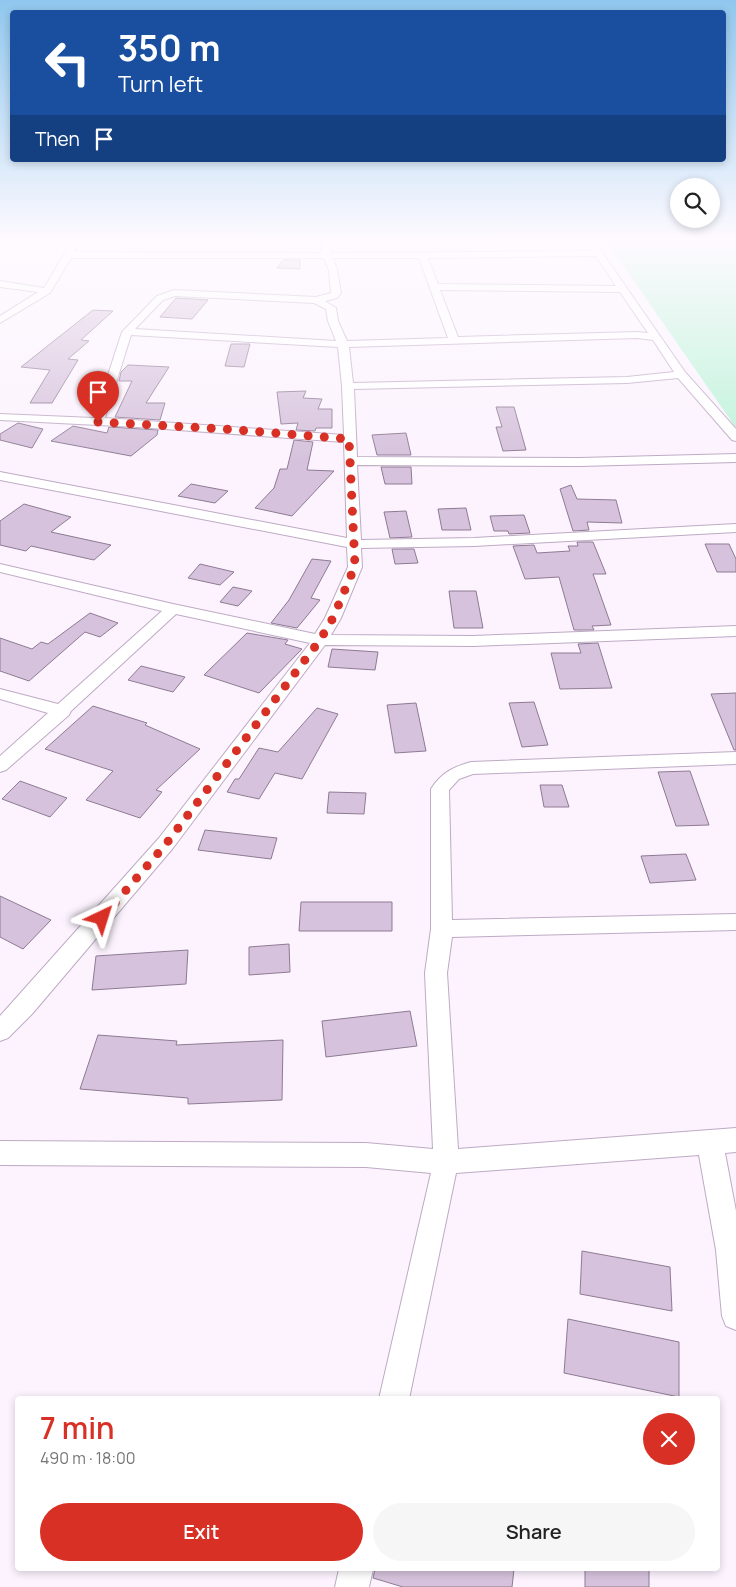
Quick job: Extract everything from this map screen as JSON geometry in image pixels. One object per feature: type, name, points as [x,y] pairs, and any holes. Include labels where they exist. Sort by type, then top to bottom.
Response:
[{"type":"street","points":[[0,320],[13,312]]},
{"type":"street","points":[[98,422],[127,332],[146,312]]},
{"type":"street","points":[[0,1031],[24,1007],[166,844],[320,640],[333,618],[355,566],[348,386],[343,344],[333,321],[333,312]]},
{"type":"street","points":[[443,312],[454,341]]},
{"type":"street","points":[[637,312],[681,374],[736,437]]},
{"type":"street","points":[[127,332],[343,344],[637,335],[654,337]]},
{"type":"street","points":[[348,386],[626,380],[681,374]]},
{"type":"street","points":[[0,417],[225,429],[349,439]]},
{"type":"street","points":[[350,461],[580,462],[736,458]]},
{"type":"street","points":[[0,476],[354,544],[474,542],[736,528]]},
{"type":"street","points":[[0,568],[173,610],[320,640],[473,641],[736,631]]},
{"type":"street","points":[[0,766],[173,610]]},
{"type":"street","points":[[0,694],[62,710]]},
{"type":"street","points":[[395,1396],[446,1162],[436,973],[442,929],[440,788],[452,775],[471,768],[736,758]]},
{"type":"street","points":[[442,929],[736,922]]},
{"type":"street","points":[[0,1153],[366,1155],[446,1162],[723,1142],[736,1316]]},
{"type":"street","points":[[352,1587],[356,1571]]},
{"type":"green space","points":[[655,312],[736,312],[736,428]]},
{"type":"building","points":[[90,312],[112,312],[81,340],[89,341],[68,359],[78,360],[52,403],[30,403],[50,370],[21,367]]},
{"type":"building","points":[[164,312],[198,312],[192,319],[160,317]]},
{"type":"building","points":[[231,344],[250,344],[244,367],[225,366]]},
{"type":"building","points":[[128,365],[169,367],[146,403],[165,403],[160,420],[115,417],[132,381],[119,381],[121,372]]},
{"type":"building","points":[[306,391],[303,398],[322,399],[318,409],[332,409],[332,428],[316,428],[315,431],[296,430],[298,423],[281,424],[277,392]]},
{"type":"building","points":[[496,407],[514,407],[526,450],[503,451],[496,427],[502,427]]},
{"type":"building","points":[[18,423],[43,429],[32,448],[0,440],[0,434]]},
{"type":"building","points":[[73,426],[107,433],[109,427],[158,430],[157,435],[131,456],[51,441]]},
{"type":"building","points":[[406,433],[411,455],[377,455],[372,435]]},
{"type":"building","points":[[294,440],[313,442],[307,470],[334,471],[292,516],[255,508],[274,488],[280,469],[287,469]]},
{"type":"building","points":[[381,467],[411,467],[412,484],[385,484]]},
{"type":"building","points":[[191,484],[228,491],[215,503],[178,496]]},
{"type":"building","points":[[571,485],[577,499],[616,500],[622,523],[587,522],[589,530],[573,531],[560,489]]},
{"type":"building","points":[[24,504],[71,517],[51,532],[111,545],[94,560],[31,546],[26,551],[0,545],[0,521]]},
{"type":"building","points":[[466,508],[471,530],[442,530],[438,509]]},
{"type":"building","points":[[406,511],[412,537],[390,538],[384,512]]},
{"type":"building","points":[[524,515],[530,533],[509,534],[508,531],[494,531],[490,516]]},
{"type":"building","points":[[577,542],[593,542],[606,574],[593,574],[611,625],[592,626],[594,630],[574,630],[559,577],[525,579],[513,546],[534,545],[537,553],[570,551],[568,546],[578,546]]},
{"type":"building","points":[[705,544],[729,544],[736,559],[736,572],[717,572]]},
{"type":"building","points":[[392,549],[414,549],[418,563],[395,564]]},
{"type":"building","points":[[312,559],[331,561],[311,598],[320,600],[297,628],[271,623],[289,600]]},
{"type":"building","points":[[200,564],[234,572],[220,585],[188,578]]},
{"type":"building","points":[[233,587],[252,591],[238,606],[220,602]]},
{"type":"building","points":[[449,591],[476,591],[483,628],[454,628]]},
{"type":"building","points":[[90,613],[118,623],[100,637],[85,632],[29,681],[0,671],[0,638],[32,649],[41,642],[48,644]]},
{"type":"building","points":[[247,633],[288,640],[285,644],[302,649],[259,693],[204,675]]},
{"type":"building","points":[[598,643],[612,688],[560,689],[551,653],[581,653],[578,644]]},
{"type":"building","points":[[332,649],[378,652],[375,670],[328,667]]},
{"type":"building","points":[[141,666],[185,677],[173,692],[128,680]]},
{"type":"building","points":[[736,693],[736,750],[734,750],[711,694]]},
{"type":"building","points":[[534,702],[548,745],[522,747],[509,703]]},
{"type":"building","points":[[416,703],[426,751],[395,753],[387,705]]},
{"type":"building","points":[[93,706],[147,723],[145,725],[200,749],[156,790],[162,792],[140,818],[86,800],[113,771],[45,749]]},
{"type":"building","points":[[317,708],[338,714],[302,779],[275,773],[259,799],[227,792],[235,779],[239,779],[259,748],[278,752]]},
{"type":"building","points":[[690,771],[709,825],[676,826],[658,772]]},
{"type":"building","points":[[20,781],[67,798],[50,817],[2,799]]},
{"type":"building","points":[[540,785],[562,785],[569,807],[544,807]]},
{"type":"building","points":[[329,792],[366,793],[364,814],[327,813]]},
{"type":"building","points":[[205,830],[277,838],[271,859],[198,850]]},
{"type":"building","points":[[686,854],[696,880],[650,883],[641,856]]},
{"type":"building","points":[[0,896],[51,920],[23,949],[0,937]]},
{"type":"building","points":[[301,902],[392,902],[392,931],[299,931]]},
{"type":"building","points":[[289,944],[290,972],[249,975],[249,947]]},
{"type":"building","points":[[188,950],[186,984],[92,990],[96,956]]},
{"type":"building","points":[[410,1011],[417,1046],[326,1057],[322,1021]]},
{"type":"building","points":[[98,1035],[177,1041],[176,1045],[283,1040],[282,1100],[188,1104],[188,1098],[80,1089]]},
{"type":"building","points":[[582,1251],[670,1267],[672,1311],[580,1294]]},
{"type":"building","points":[[568,1319],[679,1342],[679,1396],[564,1373]]},
{"type":"building","points":[[375,1571],[514,1571],[512,1587],[403,1587],[373,1578]]},
{"type":"building","points":[[585,1571],[649,1571],[649,1587],[585,1587]]},
{"type":"route","points":[[98,422],[225,429],[349,439],[355,566],[333,618],[320,640],[166,844],[102,918]]}]
